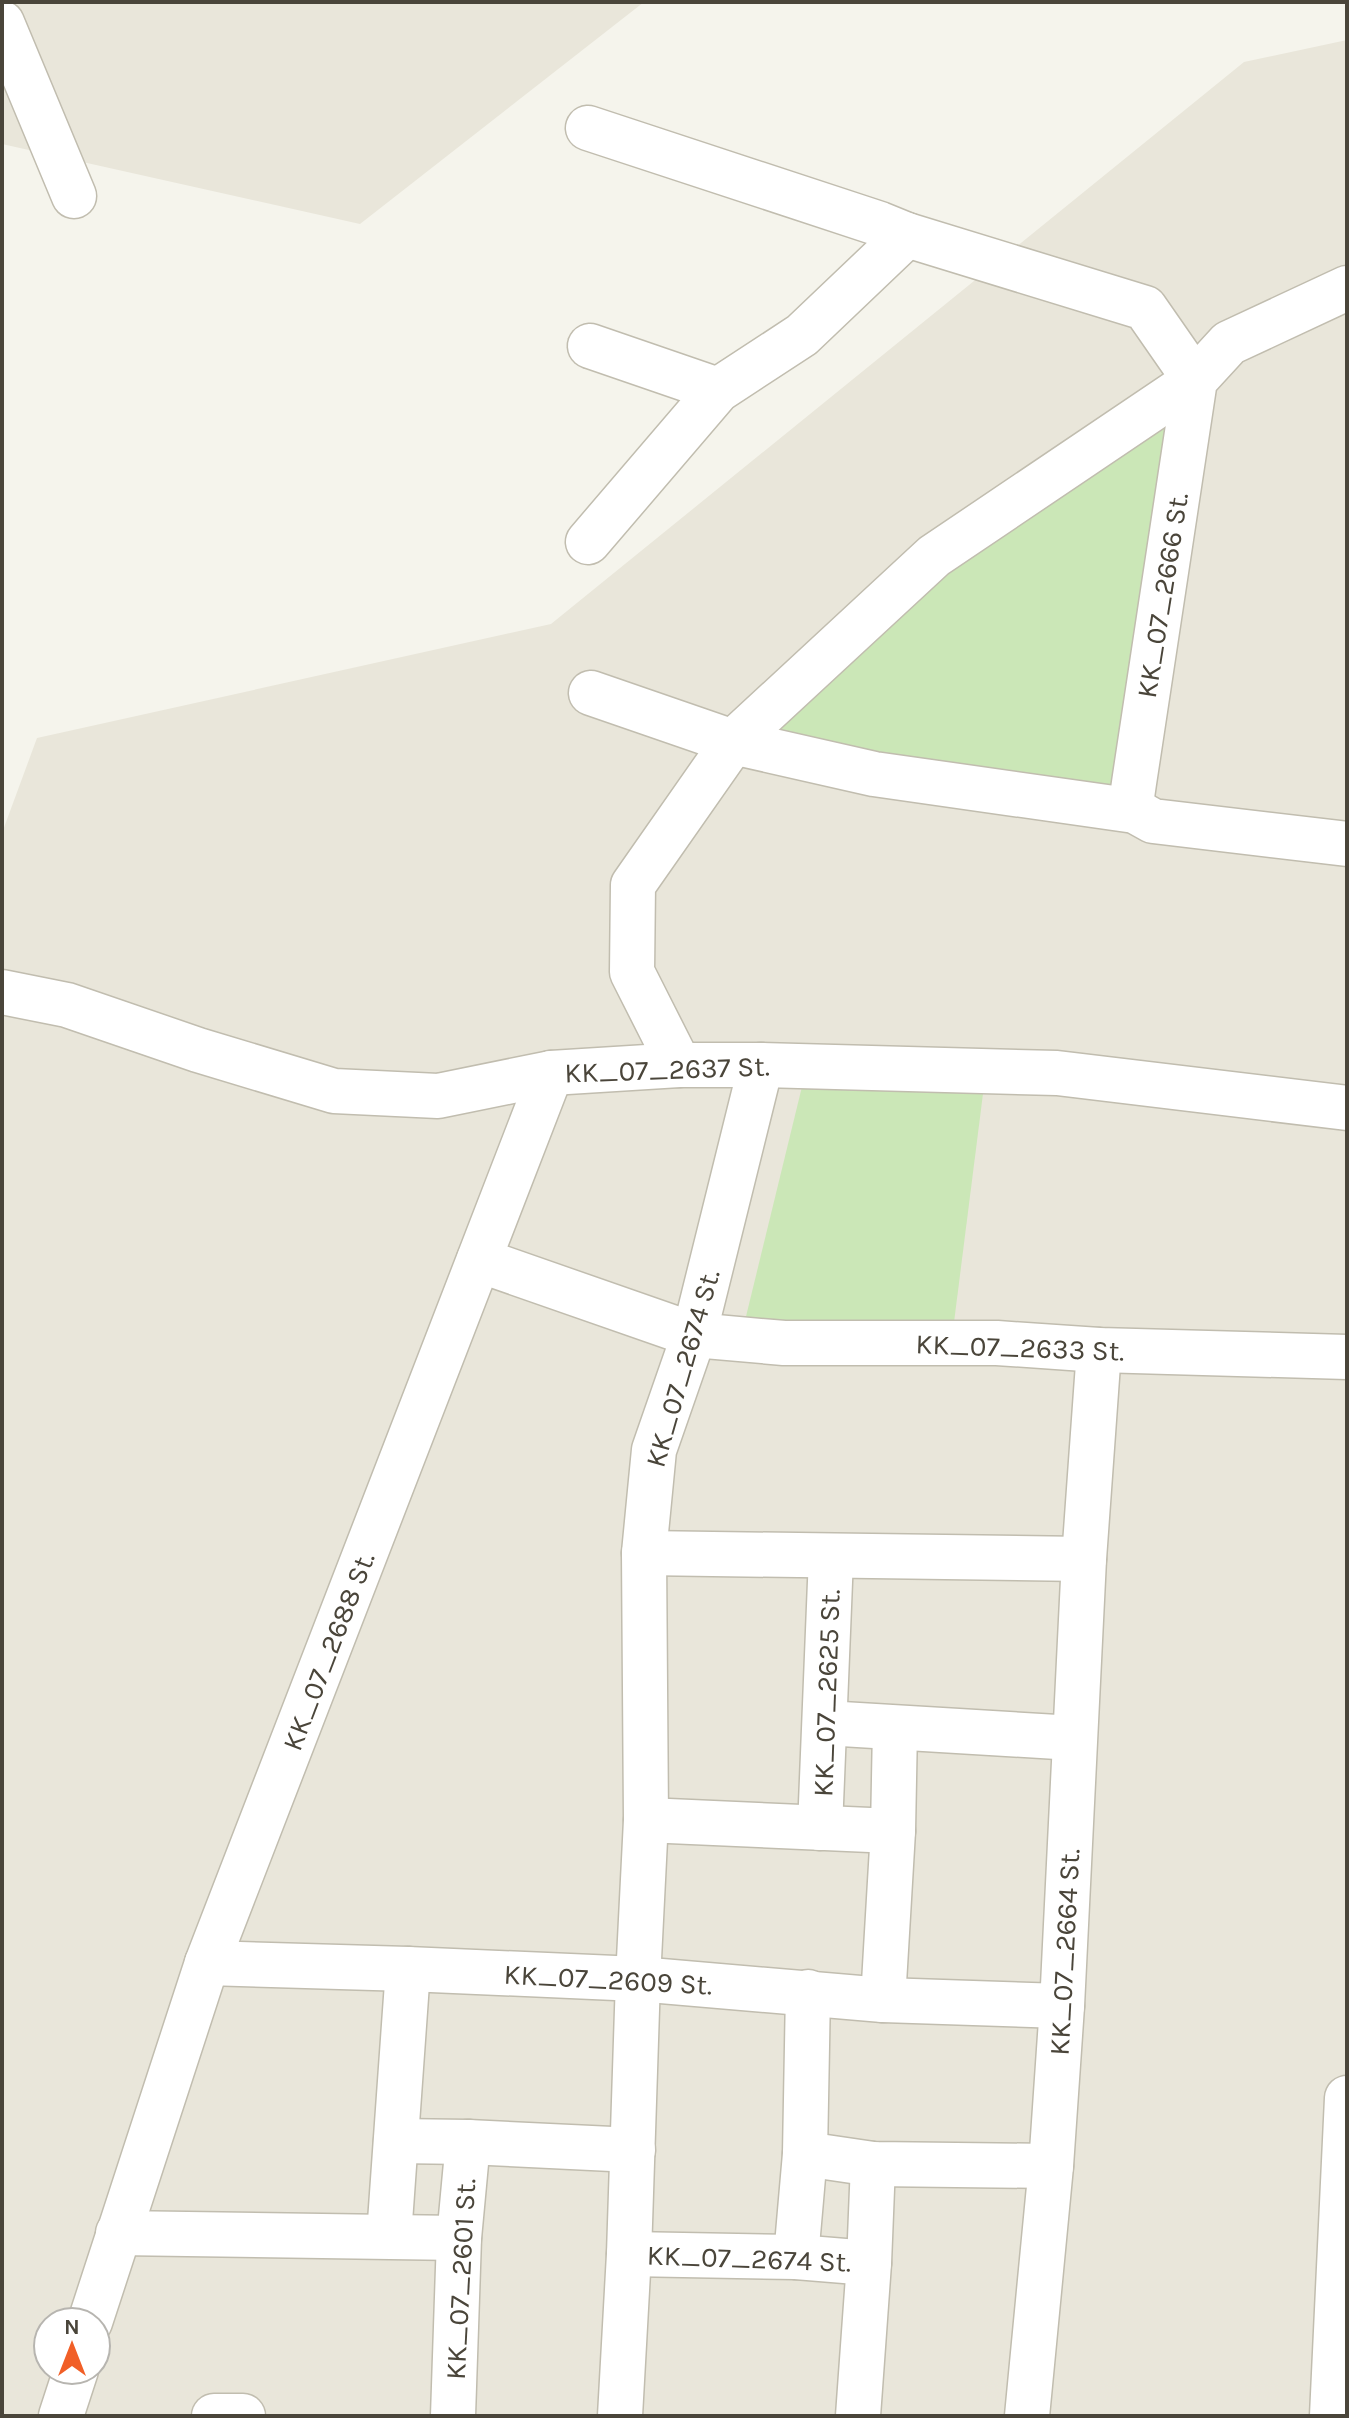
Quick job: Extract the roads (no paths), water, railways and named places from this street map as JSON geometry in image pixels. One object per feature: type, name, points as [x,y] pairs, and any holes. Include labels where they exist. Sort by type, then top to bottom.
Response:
[{"type":"street","points":[[2,23],[74,196]]},
{"type":"street","points":[[588,128],[907,235],[1145,308],[1195,380]]},
{"type":"street","points":[[588,542],[718,390],[802,335],[907,235]]},
{"type":"street","points":[[679,1065],[632,972],[633,885],[733,742],[934,556],[1195,380],[1229,343],[1347,288]]},
{"type":"street","points":[[590,346],[718,390]]},
{"type":"street","name":"KK_07_2666 St.","points":[[1135,811],[1132,797],[1195,380]]},
{"type":"street","points":[[591,693],[733,742],[874,774],[1135,811],[1153,821],[1347,844]]},
{"type":"street","name":"KK_07_2637 St.","points":[[2,992],[67,1005],[198,1050],[334,1091],[438,1096],[551,1073],[679,1065],[761,1065],[1057,1073],[1347,1108]]},
{"type":"street","name":"KK_07_2674 St.","points":[[620,2416],[646,1820],[644,1553],[654,1450],[694,1335],[761,1065]]},
{"type":"street","name":"KK_07_2688 St.","points":[[95,2306],[207,1963],[551,1073]]},
{"type":"street","name":"KK_07_2633 St.","points":[[479,1260],[694,1335],[784,1343],[997,1343],[1099,1350],[1347,1357]]},
{"type":"street","name":"KK_07_2664 St.","points":[[1027,2416],[1051,2166],[1062,2006],[1084,1559],[1099,1350]]},
{"type":"street","name":"KK_07_2625 St.","points":[[644,1553],[1084,1559]]},
{"type":"street","name":"KK_07_2625 St.","points":[[820,1828],[831,1557]]},
{"type":"street","points":[[825,1723],[1074,1738]]},
{"type":"street","points":[[883,2000],[893,1831],[895,1728]]},
{"type":"street","points":[[646,1820],[893,1831]]},
{"type":"street","name":"KK_07_2609 St.","points":[[207,1963],[638,1979],[883,2000],[1062,2006]]},
{"type":"street","points":[[389,2236],[408,1969]]},
{"type":"street","points":[[796,2257],[805,2154],[808,1992]]},
{"type":"street","points":[[1332,2416],[1347,2098]]},
{"type":"street","points":[[396,2141],[633,2150]]},
{"type":"street","name":"KK_07_2601 St.","points":[[453,2416],[459,2238],[468,2142]]},
{"type":"street","points":[[805,2154],[873,2164],[1051,2166]]},
{"type":"street","points":[[858,2416],[873,2164]]},
{"type":"street","points":[[118,2233],[459,2238]]},
{"type":"street","name":"KK_07_2674 St.","points":[[629,2254],[796,2257],[869,2263]]},
{"type":"street","points":[[61,2416],[71,2386]]},
{"type":"street","points":[[214,2416],[243,2416]]}]
